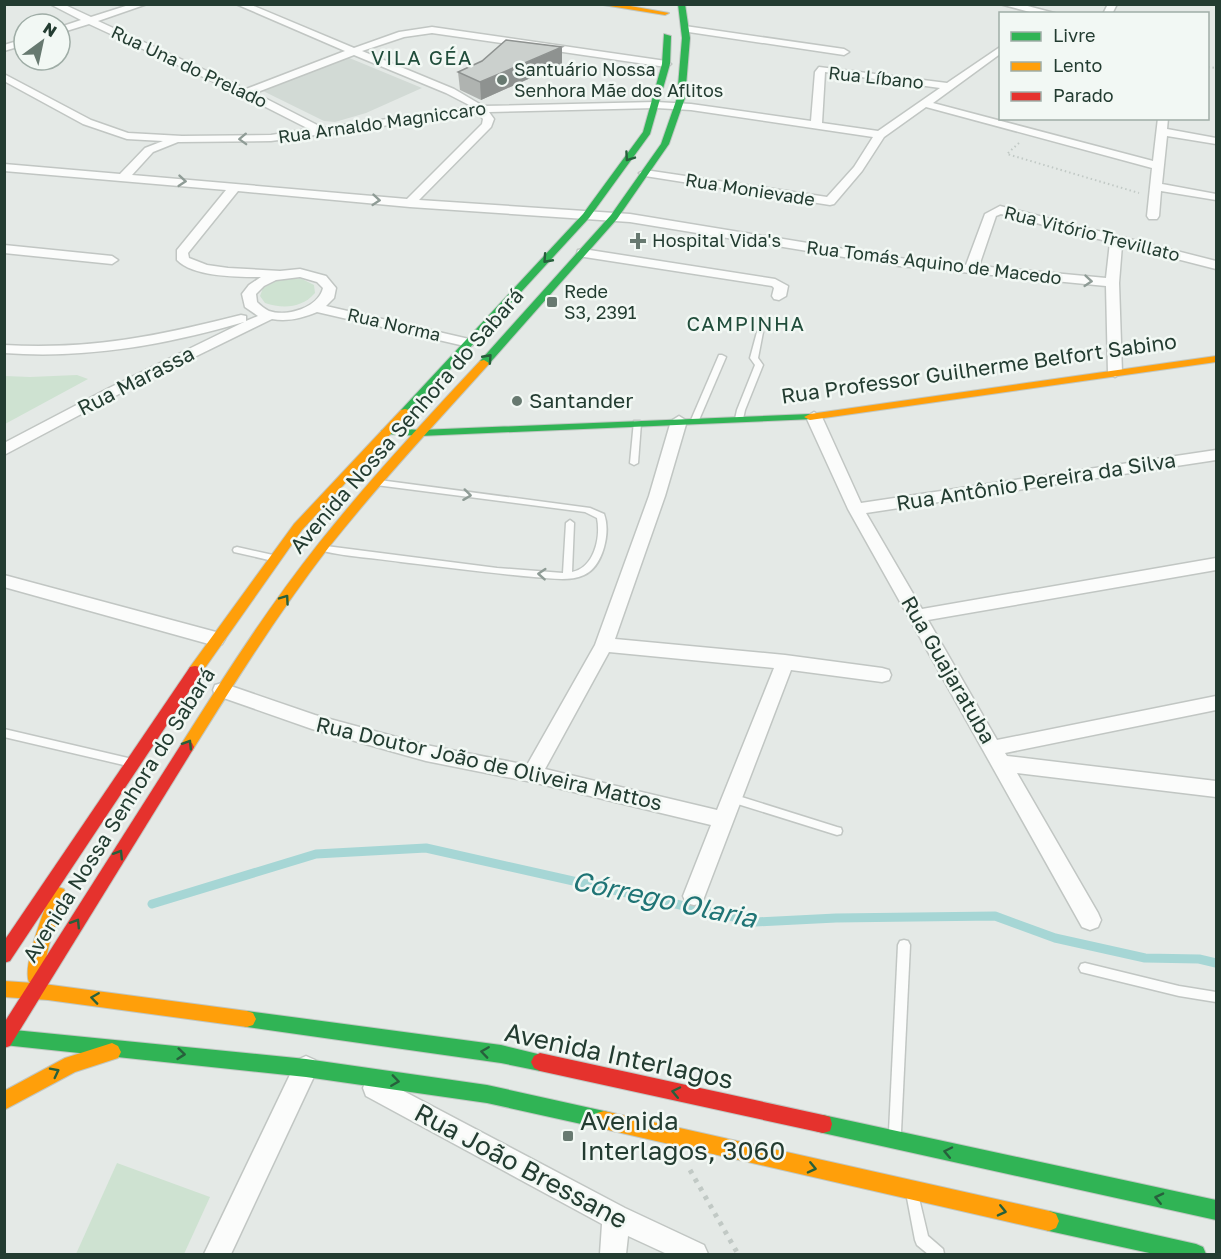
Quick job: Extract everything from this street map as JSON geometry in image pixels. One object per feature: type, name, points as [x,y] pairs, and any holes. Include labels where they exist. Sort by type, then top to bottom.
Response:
[{"type":"main road","points":[[600,4],[664,9]]},
{"type":"main road","name":"Avenida Nossa Senhora do Sabará","points":[[5,1038],[222,690],[322,548],[420,433],[614,217],[665,144],[679,106],[685,62],[685,29],[681,4]]},
{"type":"main road","name":"Avenida Nossa Senhora do Sabará","points":[[4,956],[216,639],[273,558],[298,528],[586,216],[647,132],[666,64],[668,39],[664,9]]},
{"type":"main road","name":"Rua Professor Guilherme Belfort Sabino","points":[[387,431],[420,433],[814,417],[1216,359]]},
{"type":"main road","points":[[37,1010],[34,990],[36,961],[46,924],[78,845]]},
{"type":"main road","points":[[4,936],[34,910]]},
{"type":"main road","name":"Avenida Interlagos","points":[[4,989],[34,990],[501,1054],[1216,1210]]},
{"type":"main road","points":[[5,1038],[41,1034],[123,1048],[306,1068],[487,1094],[911,1190],[1154,1250],[1196,1254]]},
{"type":"main road","points":[[4,1101],[71,1064],[123,1048]]},
{"type":"street","name":"Rua Una do Prelado","points":[[54,4],[246,93],[323,132]]},
{"type":"street","points":[[72,26],[143,4]]},
{"type":"street","points":[[240,4],[450,91],[481,109],[489,119],[487,125],[436,174],[410,203]]},
{"type":"street","points":[[1004,4],[1044,12]]},
{"type":"street","points":[[685,29],[844,51]]},
{"type":"street","points":[[246,93],[401,34],[433,30],[666,64]]},
{"type":"street","name":"Rua Monievade","points":[[645,173],[830,201],[858,169],[880,135],[999,51]]},
{"type":"street","name":"Rua Líbano","points":[[816,126],[820,72],[823,69],[950,86]]},
{"type":"street","name":"Rua Arnaldo Magniccaro","points":[[4,77],[87,122],[127,136],[182,139],[271,138],[481,109],[656,105],[679,106],[880,135]]},
{"type":"street","points":[[925,104],[1159,166]]},
{"type":"street","points":[[1153,216],[1163,120]]},
{"type":"street","points":[[1163,132],[1216,141]]},
{"type":"street","points":[[127,136],[142,142],[149,150]]},
{"type":"street","points":[[124,176],[149,150],[182,139]]},
{"type":"street","name":"Rua Tomás Aquino de Macedo","points":[[4,166],[410,203],[614,217],[887,260],[1112,283]]},
{"type":"street","points":[[4,349],[60,352],[149,344],[265,314],[292,316],[318,308],[329,298],[331,291],[328,284],[312,275],[228,272],[192,265],[183,260],[182,253],[236,187]]},
{"type":"street","points":[[1156,192],[1216,197]]},
{"type":"street","name":"Rua Vitório Trevillato","points":[[971,270],[991,214],[996,210],[1005,210],[1216,265]]},
{"type":"street","points":[[1115,373],[1112,283],[1116,240]]},
{"type":"street","points":[[4,249],[112,260]]},
{"type":"street","points":[[583,253],[775,283],[781,286],[779,296]]},
{"type":"street","points":[[228,272],[249,294],[250,304],[265,314]]},
{"type":"street","points":[[249,294],[258,284],[282,274]]},
{"type":"street","name":"Rua Norma","points":[[318,308],[469,343]]},
{"type":"street","name":"Rua Marassa","points":[[4,450],[265,314]]},
{"type":"street","name":"Rua Guajaratuba","points":[[814,417],[856,509],[1090,920]]},
{"type":"street","points":[[532,774],[604,645],[657,496],[687,421]]},
{"type":"street","name":"Rua Antônio Pereira da Silva","points":[[856,509],[1216,455]]},
{"type":"street","points":[[915,616],[1216,564]]},
{"type":"street","points":[[4,581],[216,639]]},
{"type":"street","points":[[604,645],[785,662],[882,675]]},
{"type":"street","points":[[694,896],[785,662]]},
{"type":"street","name":"Rua Doutor João de Oliveira Mattos","points":[[222,690],[312,722],[426,753],[532,774],[724,820]]},
{"type":"street","points":[[998,755],[1216,703]]},
{"type":"street","points":[[998,755],[1216,789]]},
{"type":"street","points":[[217,1254],[306,1068]]},
{"type":"street","name":"Rua João Bressane","points":[[349,1074],[616,1217],[695,1254]]},
{"type":"street","points":[[612,1254],[616,1217]]},
{"type":"lane","points":[[739,419],[759,365],[754,358],[760,332]]},
{"type":"lane","points":[[687,421],[722,357]]},
{"type":"lane","points":[[634,463],[638,423]]},
{"type":"lane","points":[[322,548],[497,571],[567,576],[584,571],[594,560],[604,522],[595,512],[377,482]]},
{"type":"lane","points":[[567,576],[570,523]]},
{"type":"lane","points":[[237,550],[273,558]]},
{"type":"lane","points":[[4,733],[134,763]]},
{"type":"lane","points":[[732,798],[837,831]]},
{"type":"lane","points":[[895,1140],[904,945]]},
{"type":"lane","points":[[1085,968],[1216,998]]},
{"type":"lane","points":[[911,1190],[922,1240],[938,1254]]},
{"type":"path","points":[[1031,132],[1008,154],[1156,192]]},
{"type":"path","points":[[670,1135],[738,1254]]},
{"type":"shaded area","points":[[347,57],[422,88],[366,113],[335,122],[324,121],[261,90]]},
{"type":"green space","points":[[290,278],[302,279],[314,285],[315,293],[304,302],[292,306],[265,303],[260,296],[263,288],[276,281]]},
{"type":"green space","points":[[77,375],[88,379],[5,424],[5,376]]},
{"type":"green space","points":[[117,1163],[210,1197],[184,1254],[76,1254]]},
{"type":"building","points":[[506,40],[562,47],[480,82],[458,72],[482,61]]},
{"type":"waterway","name":"Córrego Olaria","points":[[152,904],[316,854],[426,848],[756,922],[836,918],[995,916],[1055,938],[1145,958],[1199,959],[1216,963]]},
{"type":"traffic: fast","points":[[484,363],[614,217],[665,144],[681,98],[686,38],[681,4]]},
{"type":"traffic: fast","points":[[405,412],[586,216],[647,132],[666,64],[667,36]]},
{"type":"traffic: fast","points":[[387,431],[420,433],[810,417]]},
{"type":"traffic: fast","points":[[247,1019],[501,1054],[540,1062]]},
{"type":"traffic: fast","points":[[4,1037],[306,1068],[487,1094],[604,1120]]},
{"type":"traffic: fast","points":[[823,1124],[1216,1210]]},
{"type":"traffic: fast","points":[[1049,1221],[1196,1254]]},
{"type":"traffic: slow","points":[[600,4],[665,13]]},
{"type":"traffic: slow","points":[[810,417],[1216,359]]},
{"type":"traffic: slow","points":[[187,747],[258,637],[324,546],[391,466],[484,363]]},
{"type":"traffic: slow","points":[[195,671],[298,527],[405,412]]},
{"type":"traffic: slow","points":[[35,976],[41,945],[58,894]]},
{"type":"traffic: slow","points":[[4,989],[48,992],[247,1019]]},
{"type":"traffic: slow","points":[[4,1101],[71,1064],[112,1052]]},
{"type":"traffic: slow","points":[[604,1120],[1049,1221]]},
{"type":"traffic: jam","points":[[4,956],[195,671]]},
{"type":"traffic: jam","points":[[4,1040],[187,747]]},
{"type":"traffic: jam","points":[[540,1062],[823,1124]]},
{"type":"place","name":"Santuário Nossa Senhora Mãe dos Aflitos","points":[[502,80]]},
{"type":"place","name":"Hospital Vida's","points":[[638,241]]},
{"type":"place","name":"Rede S3, 2391","points":[[552,302]]},
{"type":"place","name":"Santander","points":[[517,401]]},
{"type":"place","name":"Avenida Interlagos, 3060","points":[[568,1136]]},
{"type":"district","name":"VILA GÉA","points":[[422,58]]},
{"type":"district","name":"CAMPINHA","points":[[746,324]]}]
